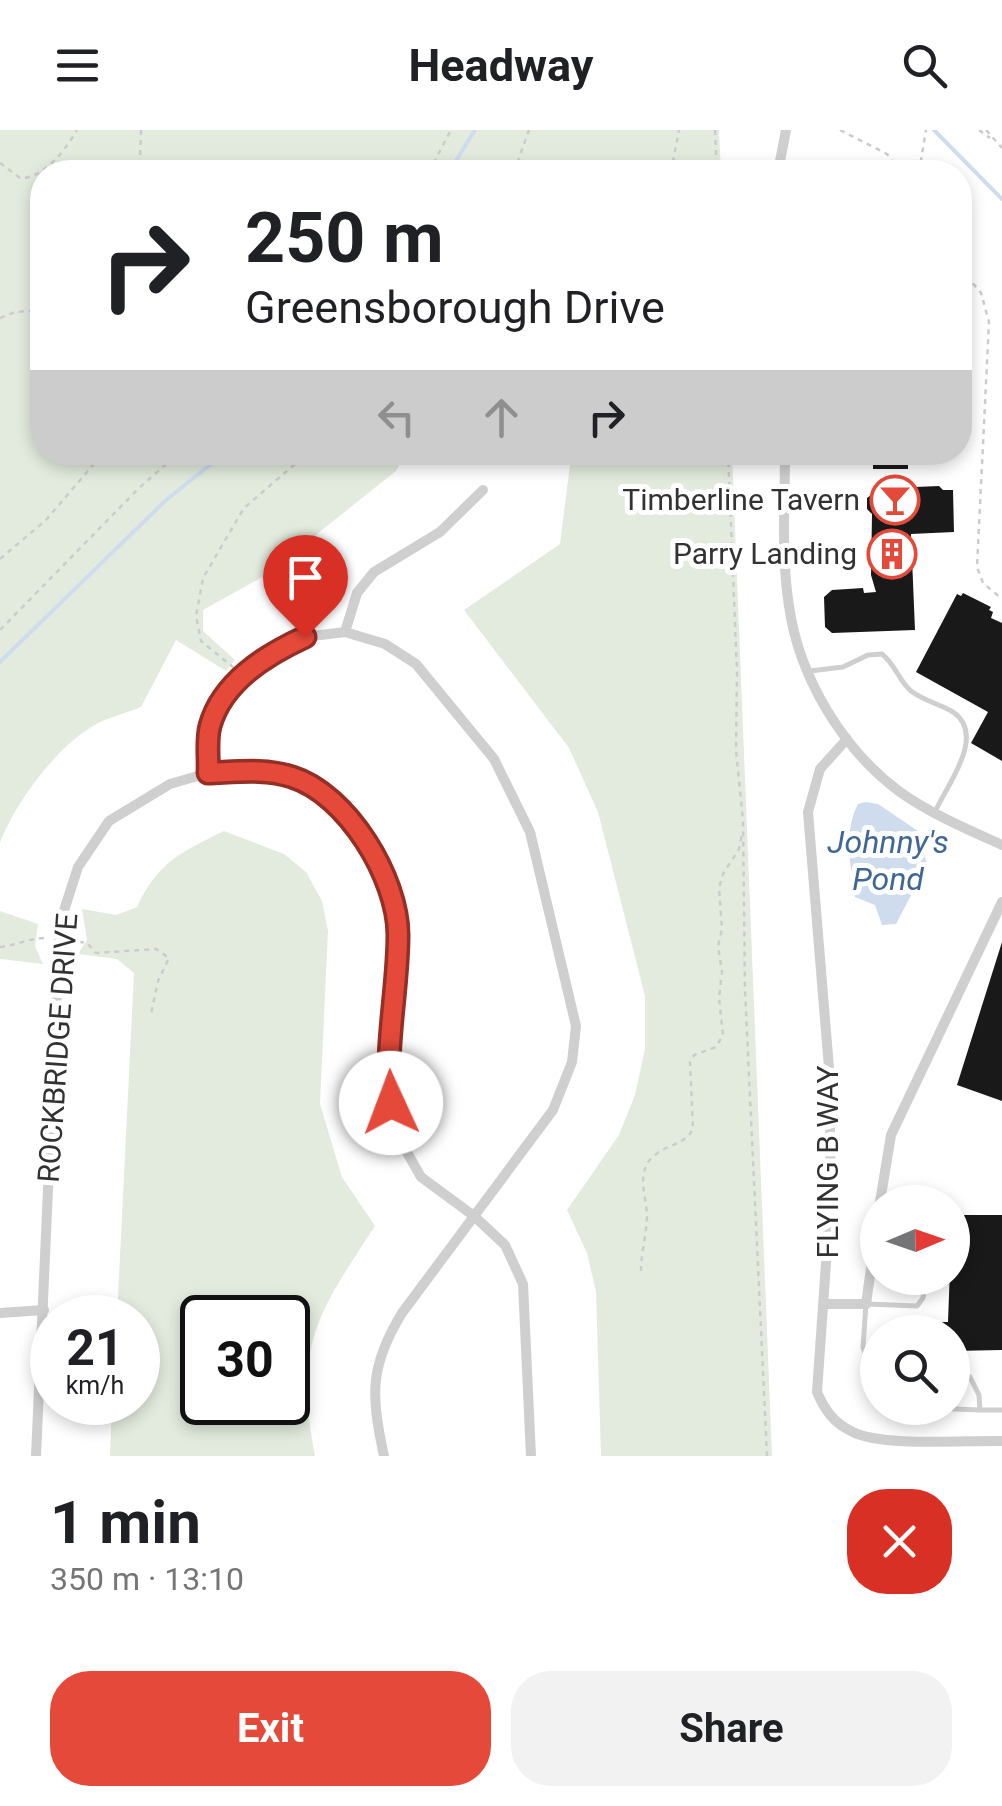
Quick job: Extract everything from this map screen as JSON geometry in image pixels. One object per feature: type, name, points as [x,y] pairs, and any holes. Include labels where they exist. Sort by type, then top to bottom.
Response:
[{"type":"street","points":[[780,160],[786,130]]},
{"type":"street","points":[[785,465],[786,580],[796,639],[819,697],[847,740],[898,791],[1002,845]]},
{"type":"street","points":[[345,632],[357,593],[374,572],[440,532],[484,490]]},
{"type":"street","points":[[208,773],[210,726],[232,686],[269,653],[305,637],[345,632],[384,644],[416,664],[494,759],[530,832],[576,1026],[572,1062],[554,1110],[402,1313],[384,1344],[373,1391],[384,1456]]},
{"type":"street","name":"FLYING B WAY","points":[[847,740],[820,769],[808,812],[829,1068],[831,1192],[818,1392],[824,1407],[841,1426],[857,1435],[1002,1440]]},
{"type":"street","name":"ROCKBRIDGE DRIVE","points":[[45,1295],[60,923],[78,867],[109,822],[170,784],[208,773],[261,772],[294,777],[337,803],[372,850],[388,885],[399,931],[388,1074],[395,1131],[421,1176],[505,1245],[524,1284],[531,1456]]},
{"type":"street","points":[[883,1185],[891,1135],[1002,902]]},
{"type":"street","points":[[825,1304],[866,1304],[867,1295]]},
{"type":"street","points":[[0,1314],[30,1311]]},
{"type":"street","name":"ROCKBRIDGE DRIVE","points":[[36,1456],[38,1425]]},
{"type":"lane","points":[[808,672],[882,654],[911,690],[955,713],[967,743],[934,813]]},
{"type":"lane","points":[[865,1315],[866,1304],[917,1306],[923,1295]]},
{"type":"lane","points":[[970,1377],[979,1395],[980,1410]]},
{"type":"lane","points":[[970,1410],[1002,1410]]},
{"type":"path","points":[[52,160],[77,130]]},
{"type":"path","points":[[140,160],[141,130]]},
{"type":"path","points":[[435,160],[451,130]]},
{"type":"path","points":[[518,160],[529,130]]},
{"type":"path","points":[[673,160],[679,130]]},
{"type":"path","points":[[715,130],[716,160]]},
{"type":"path","points":[[840,130],[891,160]]},
{"type":"path","points":[[921,160],[926,130]]},
{"type":"path","points":[[979,130],[1002,148]]},
{"type":"path","points":[[986,130],[995,142]]},
{"type":"path","points":[[0,163],[20,178],[30,177]]},
{"type":"path","points":[[972,282],[982,293],[989,322],[977,567],[983,583],[1002,600]]},
{"type":"path","points":[[0,318],[30,311]]},
{"type":"path","points":[[0,560],[46,520],[93,465]]},
{"type":"path","points":[[0,630],[165,465]]},
{"type":"path","points":[[244,676],[201,641],[196,616],[203,578],[244,508],[293,465]]},
{"type":"path","points":[[729,465],[738,672],[736,750],[743,830],[745,991],[766,1456]]},
{"type":"path","points":[[642,1270],[647,1215],[642,1182],[645,1166],[655,1155],[689,1137],[693,1129],[690,1062],[694,1055],[716,1047],[724,1035],[719,998],[719,888],[739,848],[743,830]]},
{"type":"path","points":[[0,947],[28,938],[60,938],[87,943],[96,954],[156,948],[169,958],[158,981],[151,1014]]},
{"type":"shaded area","points":[[0,130],[719,130],[720,160],[30,160],[30,465],[399,465],[317,534],[298,557],[203,610],[203,631],[235,660],[226,671],[176,640],[141,707],[96,725],[63,749],[25,795],[0,843]]},
{"type":"shaded area","points":[[570,465],[732,465],[772,1456],[601,1456],[596,1292],[587,1253],[567,1210],[619,1135],[635,1095],[645,1049],[645,996],[598,812],[569,748],[464,610],[560,544]]},
{"type":"shaded area","points":[[224,831],[284,854],[306,872],[322,901],[328,931],[320,1104],[342,1177],[375,1226],[325,1309],[310,1354],[310,1295],[180,1295],[180,1425],[310,1424],[315,1456],[110,1456],[111,1425],[160,1425],[160,1295],[118,1295],[134,973],[117,959],[78,954],[87,940],[82,909],[116,915],[137,907],[153,879],[183,852]]},
{"type":"shaded area","points":[[0,911],[38,924],[35,946],[43,964],[0,959]]},
{"type":"water","name":"Johnny's Pond","points":[[858,804],[878,804],[918,831],[927,865],[896,924],[882,925],[875,905],[855,897],[849,850],[851,826]]},
{"type":"building","points":[[873,465],[908,465],[908,469],[873,469]]},
{"type":"building","name":"Parry Landing","points":[[915,487],[953,490],[954,532],[911,534],[915,630],[832,633],[825,627],[824,597],[832,590],[863,588],[864,593],[876,592],[871,575],[872,514],[867,509],[867,498],[875,492],[908,492]]},
{"type":"building","points":[[963,593],[991,607],[991,618],[1002,623],[1002,761],[971,743],[988,712],[916,672],[957,594]]},
{"type":"building","points":[[1002,942],[1002,1101],[957,1085]]},
{"type":"building","points":[[970,1215],[1002,1215],[1002,1350],[970,1351],[970,1315],[948,1315],[949,1295],[970,1295]]},
{"type":"waterway","points":[[456,160],[475,130]]},
{"type":"waterway","points":[[934,130],[964,160]]},
{"type":"waterway","points":[[972,169],[1002,199]]},
{"type":"waterway","points":[[0,662],[165,501],[210,465]]},
{"type":"place","name":"Timberline Tavern","points":[[895,500]]},
{"type":"place","name":"Parry Landing","points":[[892,554]]},
{"type":"route","points":[[305,637],[269,653],[232,686],[210,726],[208,773],[261,772],[294,777],[337,803],[372,850],[388,885],[399,931],[388,1074],[391,1103]]}]
